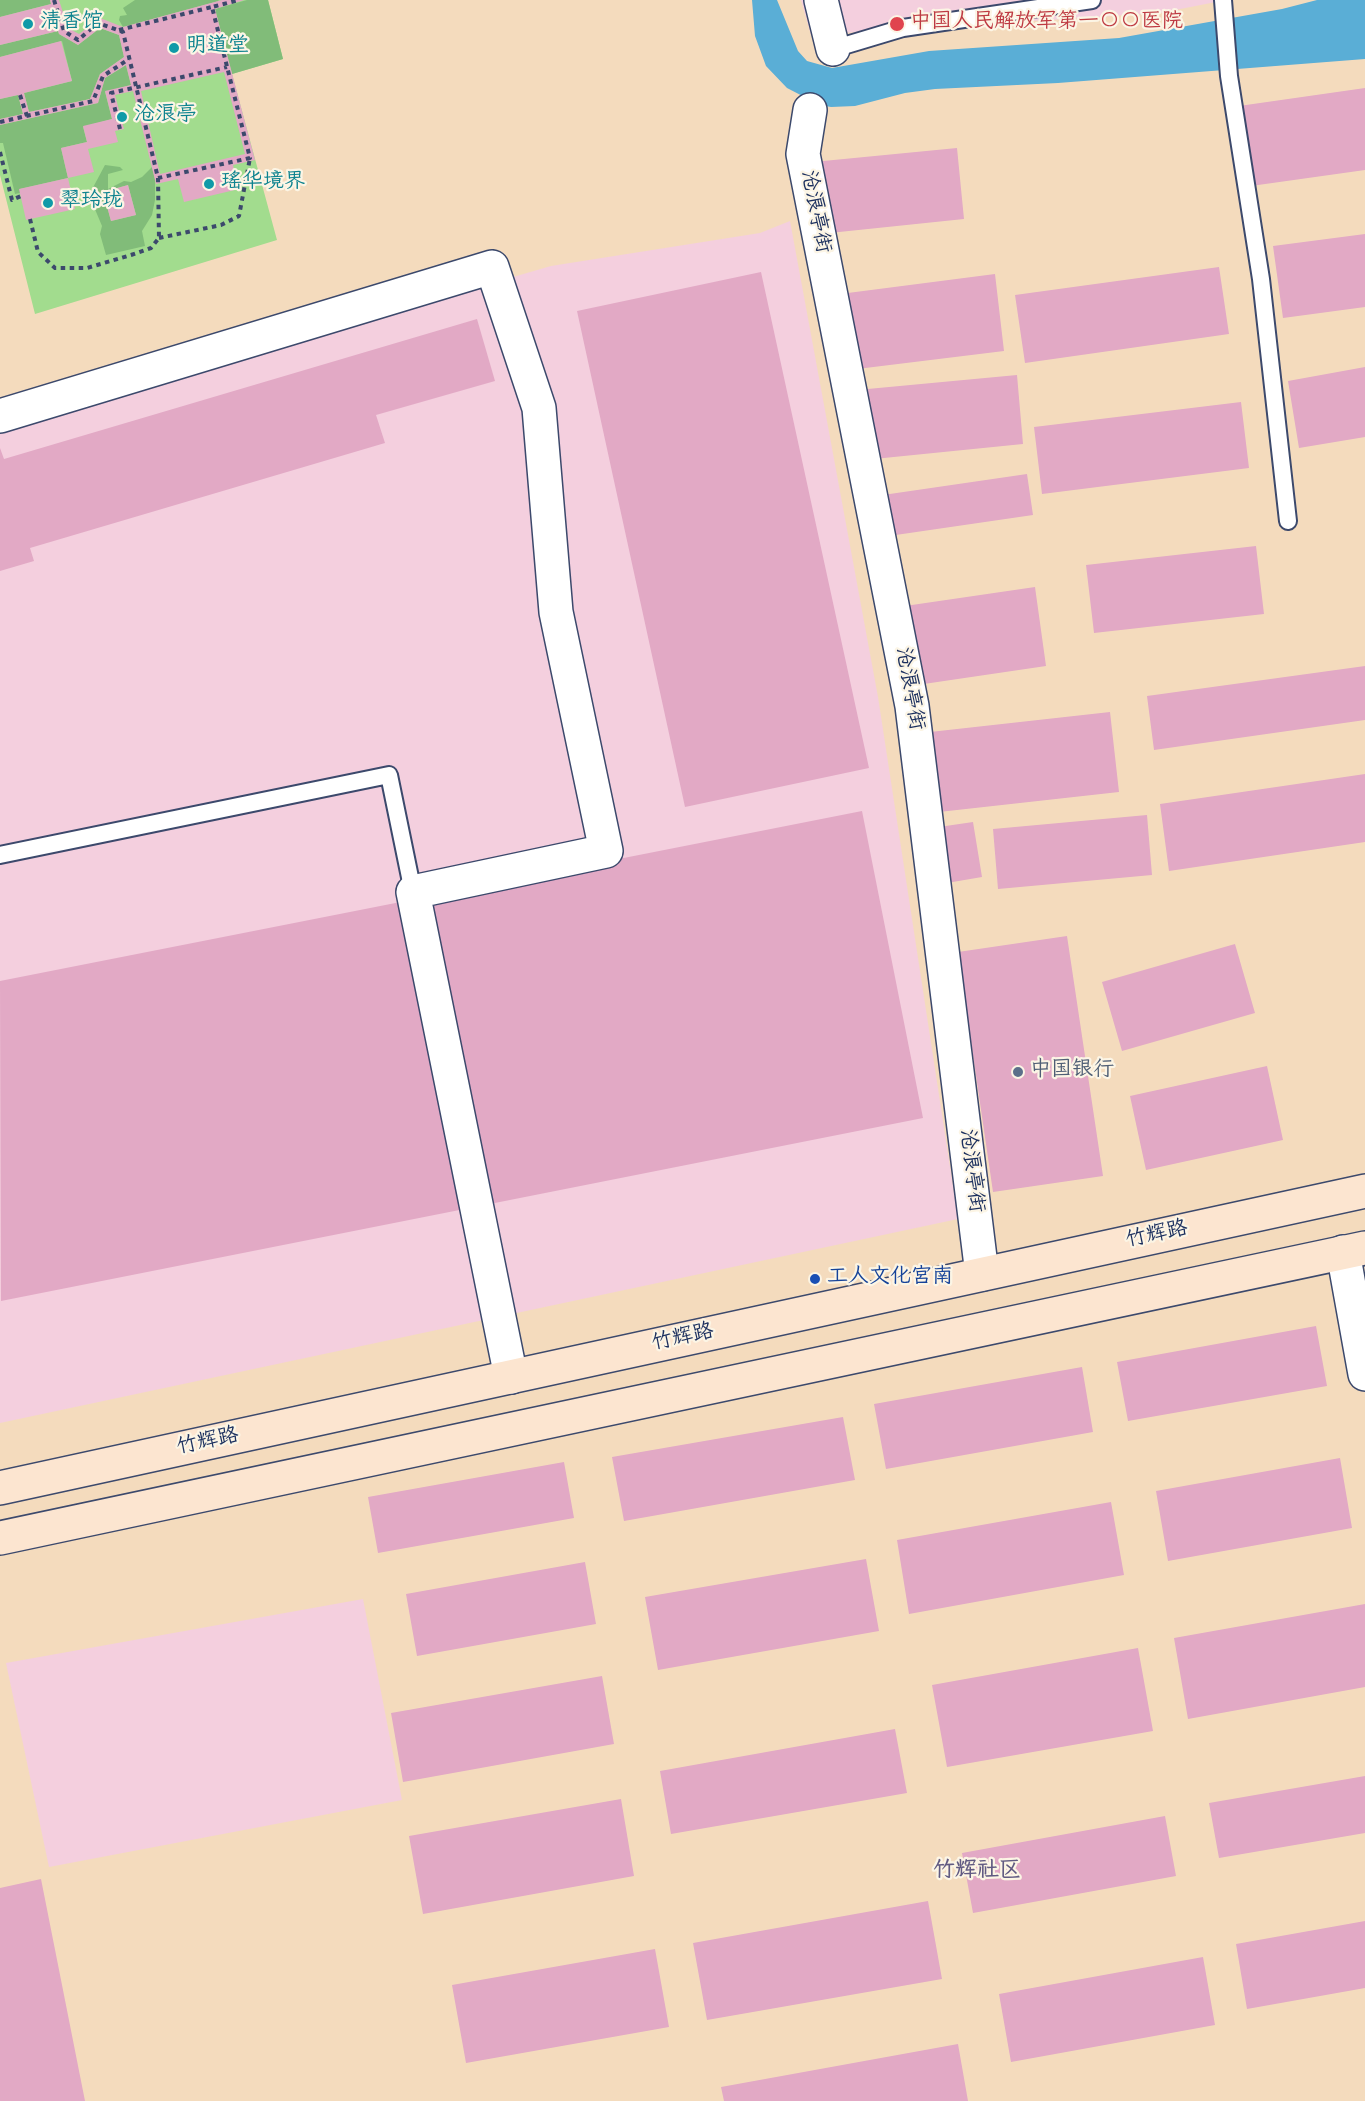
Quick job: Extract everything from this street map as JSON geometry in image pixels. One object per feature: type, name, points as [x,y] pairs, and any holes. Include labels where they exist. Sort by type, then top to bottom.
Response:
[{"type":"main road","name":"竹辉路","points":[[0,1488],[1365,1191]]},
{"type":"main road","points":[[0,1538],[1354,1250]]},
{"type":"street","points":[[821,0],[833,49]]},
{"type":"street","name":"沧浪亭街","points":[[810,110],[803,154],[912,706],[982,1274]]},
{"type":"street","points":[[0,416],[492,267],[538,408],[556,612],[606,851],[412,892],[511,1377]]},
{"type":"street","points":[[1354,1250],[1365,1374]]},
{"type":"lane","points":[[833,49],[903,28],[1092,0]]},
{"type":"lane","points":[[1223,0],[1229,76],[1261,279],[1288,520]]},
{"type":"lane","points":[[0,855],[389,775],[412,892]]},
{"type":"path","points":[[54,0],[64,31],[78,40],[98,23],[123,32],[158,178],[159,238]]},
{"type":"path","points":[[118,31],[239,0]]},
{"type":"path","points":[[30,219],[38,252],[48,264],[64,270],[87,268],[131,255],[151,248],[159,238],[221,225],[239,216],[250,158],[212,7]]},
{"type":"path","points":[[0,122],[93,101],[103,76],[129,59]]},
{"type":"path","points":[[120,129],[111,93],[227,67]]},
{"type":"path","points":[[20,94],[27,116]]},
{"type":"path","points":[[0,152],[12,200],[21,196]]},
{"type":"path","points":[[158,178],[250,158]]},
{"type":"shaded area","name":"中国人民解放军第一〇〇医院","points":[[801,0],[1226,0],[1160,13],[811,35]]},
{"type":"shaded area","points":[[790,221],[878,697],[958,1219],[0,1423],[0,426],[551,266],[760,233]]},
{"type":"shaded area","points":[[363,1599],[402,1800],[49,1867],[6,1663]]},
{"type":"green space","name":"沧浪亭","points":[[0,0],[268,0],[283,59],[232,74],[277,240],[35,314],[0,175]]},
{"type":"green space","points":[[0,0],[50,0],[51,4],[0,17]]},
{"type":"green space","points":[[135,0],[219,1],[123,27],[119,20],[120,16],[127,15],[123,8]]},
{"type":"green space","points":[[247,0],[268,0],[283,59],[232,74],[215,9]]},
{"type":"green space","points":[[100,28],[119,35],[124,57],[100,74],[90,99],[29,112],[24,93],[72,81],[62,41],[0,57],[0,45],[58,31],[59,34],[78,45]]},
{"type":"green space","points":[[126,65],[131,85],[105,92],[112,119],[83,127],[87,142],[61,148],[68,178],[20,189],[20,193],[15,194],[3,143],[0,143],[0,125],[98,103],[105,78]]},
{"type":"green space","points":[[18,95],[23,114],[0,119],[0,99]]},
{"type":"green space","points":[[105,165],[120,167],[123,170],[108,174],[108,189],[124,181],[131,182],[142,177],[152,167],[155,179],[155,200],[152,215],[142,231],[145,246],[106,255],[100,234],[102,226],[89,195]],"holes":[[[128,185],[136,215],[111,221],[103,192]]]},
{"type":"water","points":[[752,0],[777,0],[798,51],[807,61],[832,68],[929,51],[1119,38],[1282,9],[1317,0],[1365,0],[1365,59],[1058,83],[935,89],[905,93],[855,106],[831,107],[820,105],[787,88],[766,66],[755,36]]},
{"type":"building","points":[[50,0],[59,0],[68,28],[79,34],[100,18],[123,27],[222,0],[244,0],[215,9],[255,160],[233,165],[239,189],[184,202],[178,179],[156,184],[133,91],[115,95],[124,129],[115,131],[118,142],[88,149],[94,172],[68,178],[61,148],[87,142],[83,126],[112,119],[105,91],[131,85],[126,65],[105,78],[98,103],[0,125],[0,119],[23,114],[18,95],[0,99],[0,57],[61,41],[72,81],[24,93],[29,112],[90,99],[100,74],[124,57],[119,35],[100,28],[78,45],[59,34],[58,31],[0,45],[0,17],[51,4]],"holes":[[[224,72],[245,154],[160,174],[141,91]]]},
{"type":"building","points":[[1365,88],[1365,170],[1251,186],[1239,106]]},
{"type":"building","points":[[957,148],[964,219],[820,234],[813,162]]},
{"type":"building","name":"翠玲珑","points":[[68,178],[75,209],[26,220],[19,189]]},
{"type":"building","points":[[128,185],[136,215],[111,221],[103,192]]},
{"type":"building","points":[[1365,234],[1365,307],[1283,318],[1273,246]]},
{"type":"building","points":[[1219,267],[1229,334],[1025,363],[1015,295]]},
{"type":"building","points":[[761,272],[869,768],[685,807],[577,311]]},
{"type":"building","points":[[995,274],[1004,351],[849,370],[840,294]]},
{"type":"building","points":[[477,319],[495,381],[376,415],[385,443],[30,548],[34,561],[0,571],[0,448],[4,459]]},
{"type":"building","points":[[1365,367],[1365,437],[1299,448],[1288,381]]},
{"type":"building","points":[[1017,375],[1023,444],[864,460],[857,390]]},
{"type":"building","points":[[1241,402],[1249,468],[1042,494],[1034,427]]},
{"type":"building","points":[[1027,474],[1033,515],[882,537],[876,496]]},
{"type":"building","points":[[1256,546],[1264,614],[1094,633],[1086,565]]},
{"type":"building","points":[[1035,587],[1046,666],[917,685],[905,606]]},
{"type":"building","points":[[1365,666],[1365,720],[1154,750],[1147,696]]},
{"type":"building","points":[[1110,712],[1119,792],[939,812],[930,732]]},
{"type":"building","points":[[1365,774],[1365,842],[1169,871],[1160,804]]},
{"type":"building","points":[[862,811],[923,1118],[1,1301],[0,981]]},
{"type":"building","points":[[1147,815],[1152,875],[998,889],[993,829]]},
{"type":"building","points":[[973,822],[982,877],[941,884],[932,828]]},
{"type":"building","points":[[1067,936],[1103,1176],[993,1192],[958,952]]},
{"type":"building","points":[[1235,944],[1255,1013],[1122,1051],[1102,982]]},
{"type":"building","points":[[1267,1066],[1283,1140],[1146,1170],[1130,1096]]},
{"type":"building","points":[[1316,1326],[1327,1386],[1128,1421],[1117,1362]]},
{"type":"building","points":[[1082,1367],[1093,1432],[886,1469],[874,1404]]},
{"type":"building","points":[[843,1417],[855,1480],[624,1521],[612,1457]]},
{"type":"building","points":[[1340,1458],[1352,1528],[1168,1561],[1156,1491]]},
{"type":"building","points":[[564,1462],[574,1518],[378,1553],[368,1497]]},
{"type":"building","points":[[1111,1502],[1124,1575],[909,1614],[897,1540]]},
{"type":"building","points":[[866,1559],[879,1631],[658,1670],[645,1597]]},
{"type":"building","points":[[585,1562],[596,1624],[417,1656],[406,1594]]},
{"type":"building","points":[[1365,1604],[1365,1687],[1188,1719],[1174,1638]]},
{"type":"building","points":[[1138,1648],[1153,1731],[947,1767],[932,1685]]},
{"type":"building","points":[[602,1676],[614,1744],[403,1782],[391,1713]]},
{"type":"building","points":[[895,1729],[907,1793],[671,1834],[660,1771]]},
{"type":"building","points":[[1365,1776],[1365,1833],[1219,1858],[1209,1803]]},
{"type":"building","points":[[621,1799],[634,1876],[423,1914],[409,1836]]},
{"type":"building","points":[[1165,1816],[1176,1876],[973,1913],[962,1853]]},
{"type":"building","points":[[41,1879],[85,2101],[0,2101],[0,1888]]},
{"type":"building","points":[[928,1901],[942,1979],[707,2020],[693,1943]]},
{"type":"building","points":[[1365,1921],[1365,1988],[1247,2009],[1236,1944]]},
{"type":"building","points":[[655,1949],[669,2027],[466,2063],[452,1985]]},
{"type":"building","points":[[1203,1957],[1215,2025],[1011,2062],[999,1994]]},
{"type":"building","points":[[958,2044],[968,2101],[724,2101],[721,2087]]},
{"type":"place","name":"清香馆","points":[[28,24]]},
{"type":"place","name":"中国人民解放军第一〇〇医院","points":[[897,24]]},
{"type":"place","name":"明道堂","points":[[174,48]]},
{"type":"place","name":"沧浪亭","points":[[122,117]]},
{"type":"place","name":"瑶华境界","points":[[209,184]]},
{"type":"place","name":"翠玲珑","points":[[48,203]]},
{"type":"place","name":"中国银行","points":[[1018,1072]]},
{"type":"place","name":"工人文化宫南","points":[[815,1279]]},
{"type":"district","name":"竹辉社区","points":[[977,1872]]}]
